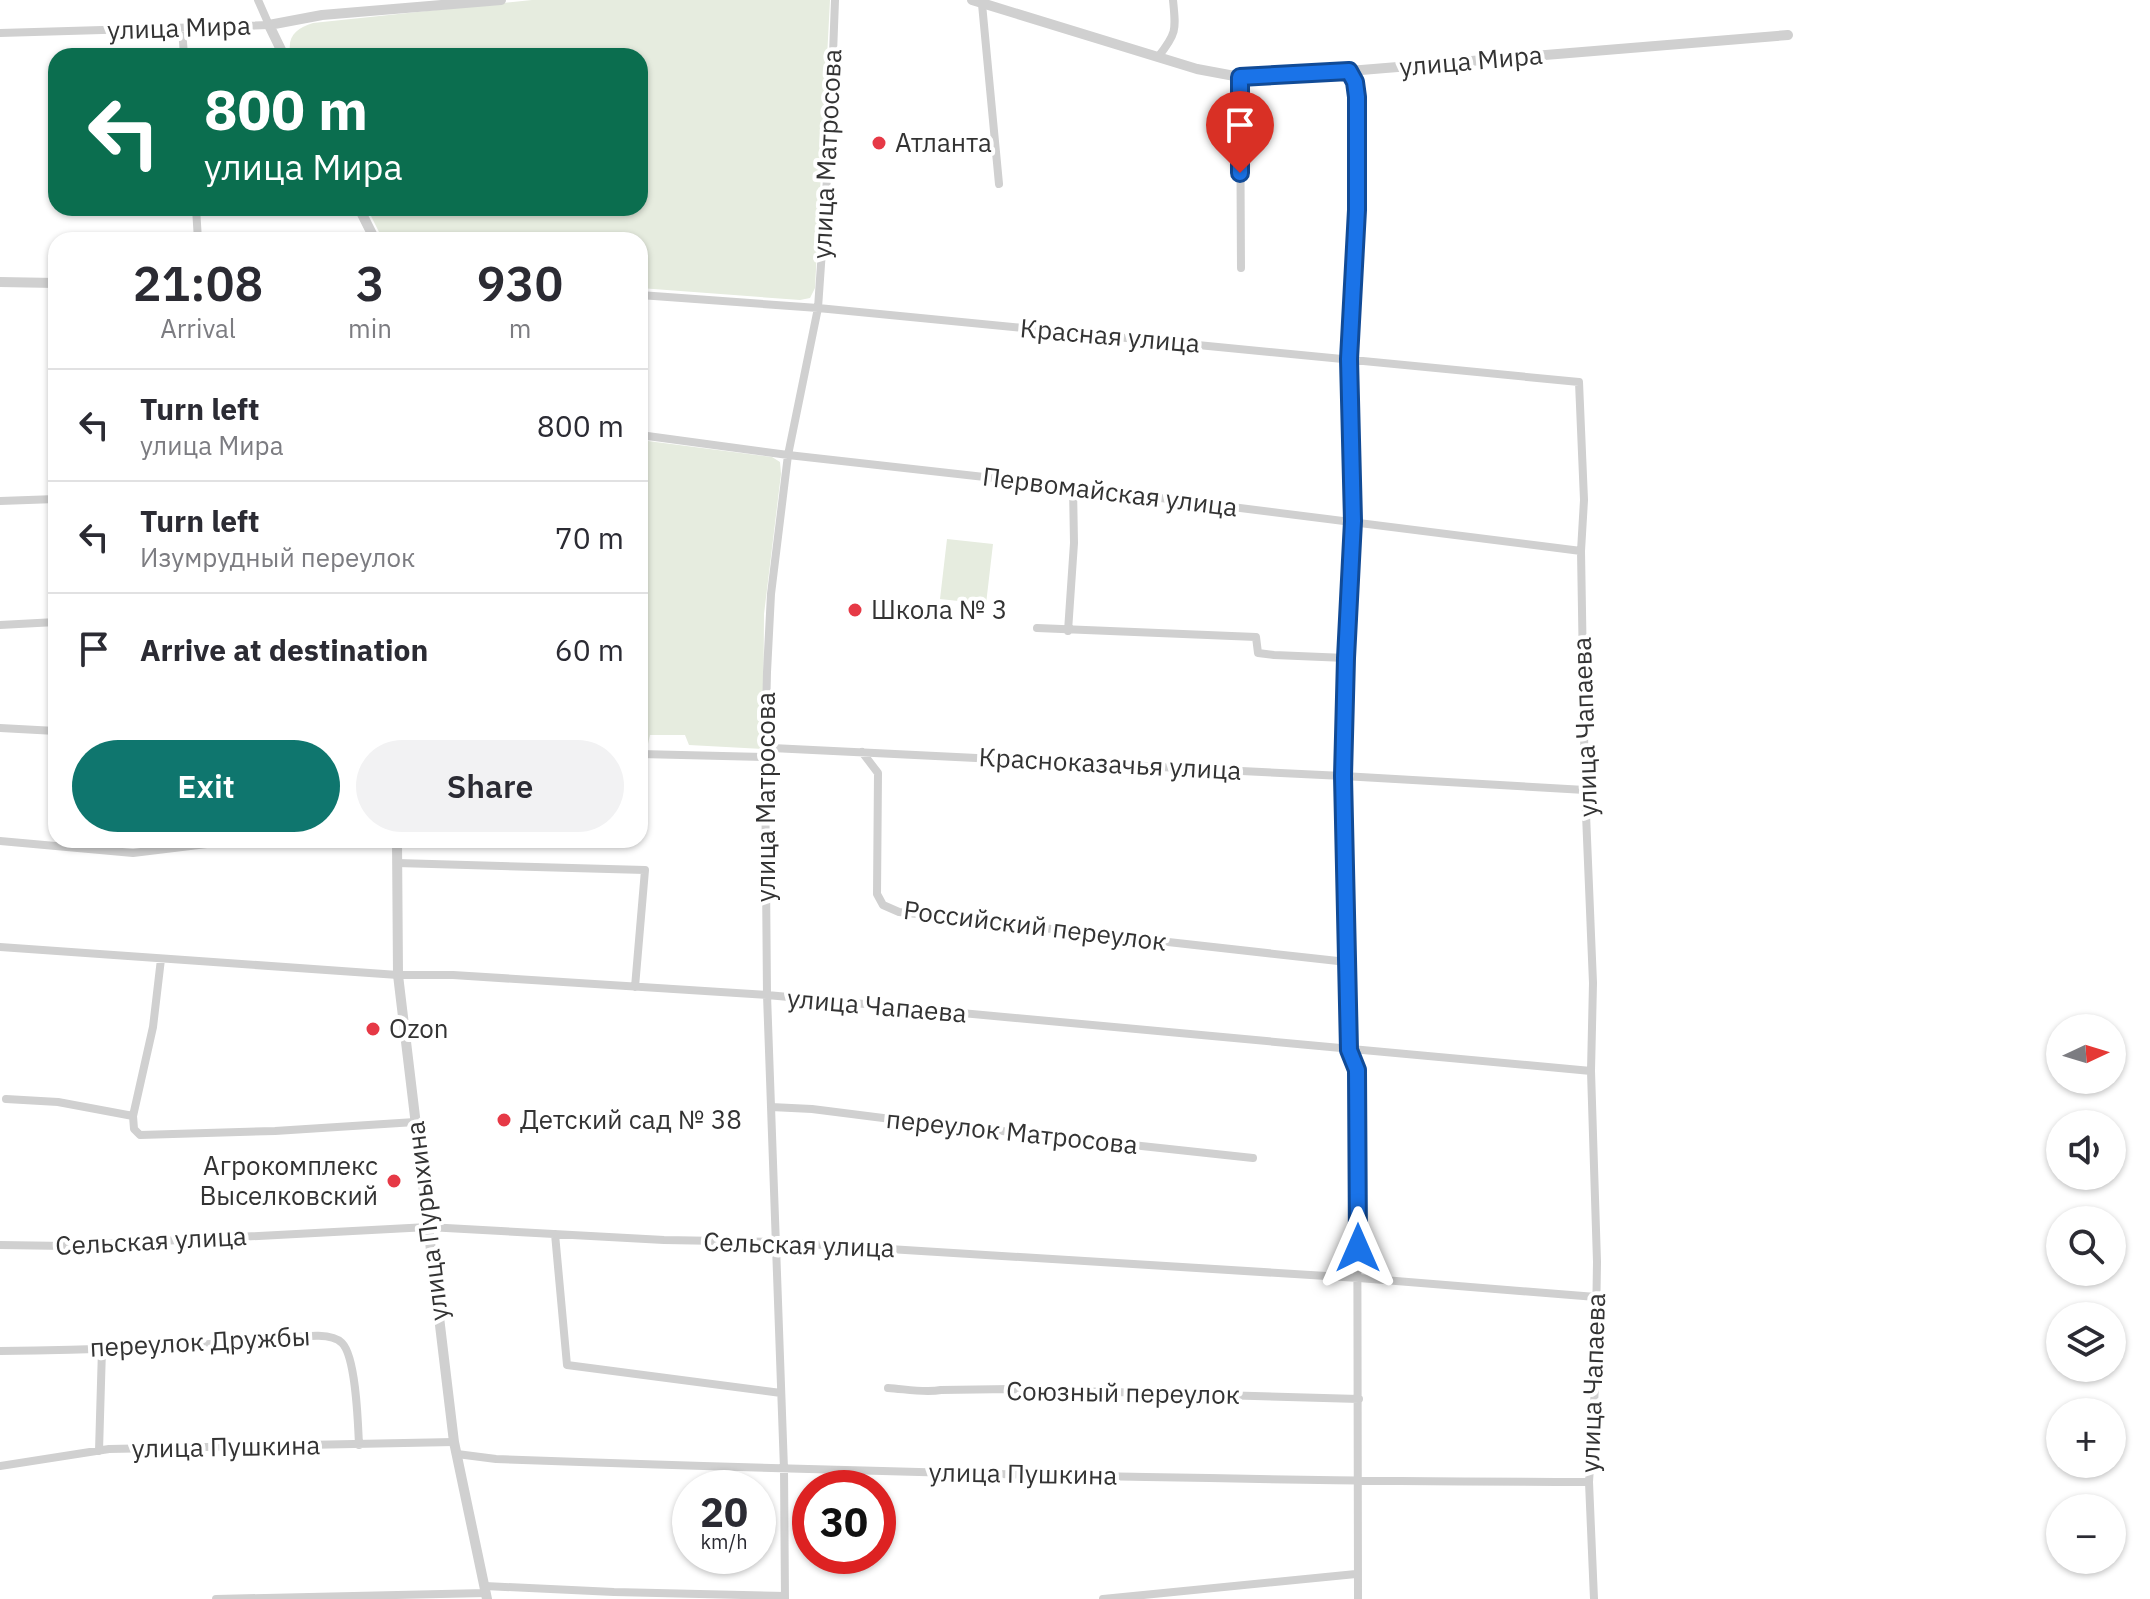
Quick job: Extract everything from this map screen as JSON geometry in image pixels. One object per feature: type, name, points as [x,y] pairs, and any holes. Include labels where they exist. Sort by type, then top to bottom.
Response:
[{"type":"street","points":[[258,0],[280,48]]},
{"type":"street","name":"улица Мира","points":[[0,33],[269,25],[322,15],[501,0]]},
{"type":"street","name":"улица Матросова","points":[[785,1597],[784,1469],[767,995],[765,757],[771,594],[788,455],[818,308],[830,135],[835,0]]},
{"type":"street","points":[[1158,57],[1173,37],[1173,0]]},
{"type":"street","points":[[977,2],[999,184]]},
{"type":"street","name":"улица Мира","points":[[977,2],[1197,69],[1240,77],[1788,35]]},
{"type":"street","points":[[182,28],[183,48]]},
{"type":"street","points":[[1349,71],[1355,82],[1357,97],[1357,182],[1349,359],[1353,521],[1343,776],[1349,1050],[1357,1070],[1358,1599]]},
{"type":"street","points":[[1240,77],[1241,268]]},
{"type":"street","points":[[0,282],[48,283]]},
{"type":"street","name":"Красная улица","points":[[648,296],[818,308],[1579,382]]},
{"type":"street","name":"улица Чапаева","points":[[1579,382],[1584,500],[1581,551],[1585,790],[1593,983],[1591,1071],[1597,1262],[1595,1387],[1589,1482],[1594,1599]]},
{"type":"street","name":"Первомайская улица","points":[[648,436],[1581,551]]},
{"type":"street","points":[[1068,631],[1074,543],[1073,487]]},
{"type":"street","points":[[0,501],[48,499]]},
{"type":"street","points":[[0,625],[48,622]]},
{"type":"street","points":[[1037,628],[1256,637],[1258,653],[1346,658]]},
{"type":"street","points":[[0,728],[48,731]]},
{"type":"street","name":"Красноказачья улица","points":[[648,754],[765,757],[772,748],[1585,790]]},
{"type":"street","name":"Российский переулок","points":[[862,752],[878,773],[877,894],[883,905],[899,912],[1347,962]]},
{"type":"street","points":[[0,841],[48,845]]},
{"type":"street","points":[[78,848],[133,853],[174,848]]},
{"type":"street","name":"улица Пурыхина","points":[[397,848],[398,975],[415,1122],[454,1442],[486,1593]]},
{"type":"street","points":[[397,863],[645,870],[635,987]]},
{"type":"street","name":"улица Чапаева","points":[[0,947],[398,975],[453,975],[767,995],[1591,1071]]},
{"type":"street","points":[[161,959],[153,1027],[133,1116],[134,1129],[140,1135],[415,1122]]},
{"type":"street","points":[[6,1099],[58,1102],[133,1116]]},
{"type":"street","name":"переулок Матросова","points":[[771,1107],[1253,1158]]},
{"type":"street","name":"Сельская улица","points":[[0,1245],[67,1246],[428,1227],[664,1240],[776,1242],[1359,1278],[1596,1297]]},
{"type":"street","points":[[555,1234],[567,1365],[781,1393]]},
{"type":"street","name":"переулок Дружбы","points":[[0,1351],[246,1342],[324,1335],[337,1338],[345,1345],[349,1360],[359,1445]]},
{"type":"street","points":[[99,1451],[102,1349]]},
{"type":"street","name":"Союзный переулок","points":[[888,1388],[930,1392],[1025,1390],[1359,1399]]},
{"type":"street","name":"улица Пушкина","points":[[0,1466],[99,1451],[454,1442]]},
{"type":"street","name":"улица Пушкина","points":[[457,1454],[496,1459],[784,1469],[1358,1481],[1589,1482]]},
{"type":"street","points":[[1103,1599],[1356,1574]]},
{"type":"street","points":[[216,1599],[614,1592],[785,1597]]},
{"type":"shaded area","points":[[532,0],[830,0],[815,288],[810,298],[800,300],[648,289],[648,232],[379,232],[371,216],[648,216],[648,48],[290,48],[294,34],[313,23]]},
{"type":"shaded area","points":[[648,441],[772,457],[780,462],[781,474],[764,614],[763,749],[689,745],[685,735],[650,735],[648,744]]},
{"type":"shaded area","points":[[947,539],[993,544],[986,604],[940,599]]},
{"type":"place","name":"Атланта","points":[[879,143]]},
{"type":"place","name":"Школа № 3","points":[[855,610]]},
{"type":"place","name":"Ozon","points":[[373,1029]]},
{"type":"place","name":"Детский сад № 38","points":[[504,1120]]},
{"type":"place","name":"Агрокомплекс Выселковский","points":[[394,1181]]},
{"type":"route","points":[[1240,173],[1240,77],[1349,71],[1355,82],[1357,97],[1357,210],[1349,359],[1353,521],[1343,776],[1349,1050],[1357,1070],[1358,1248]]}]
